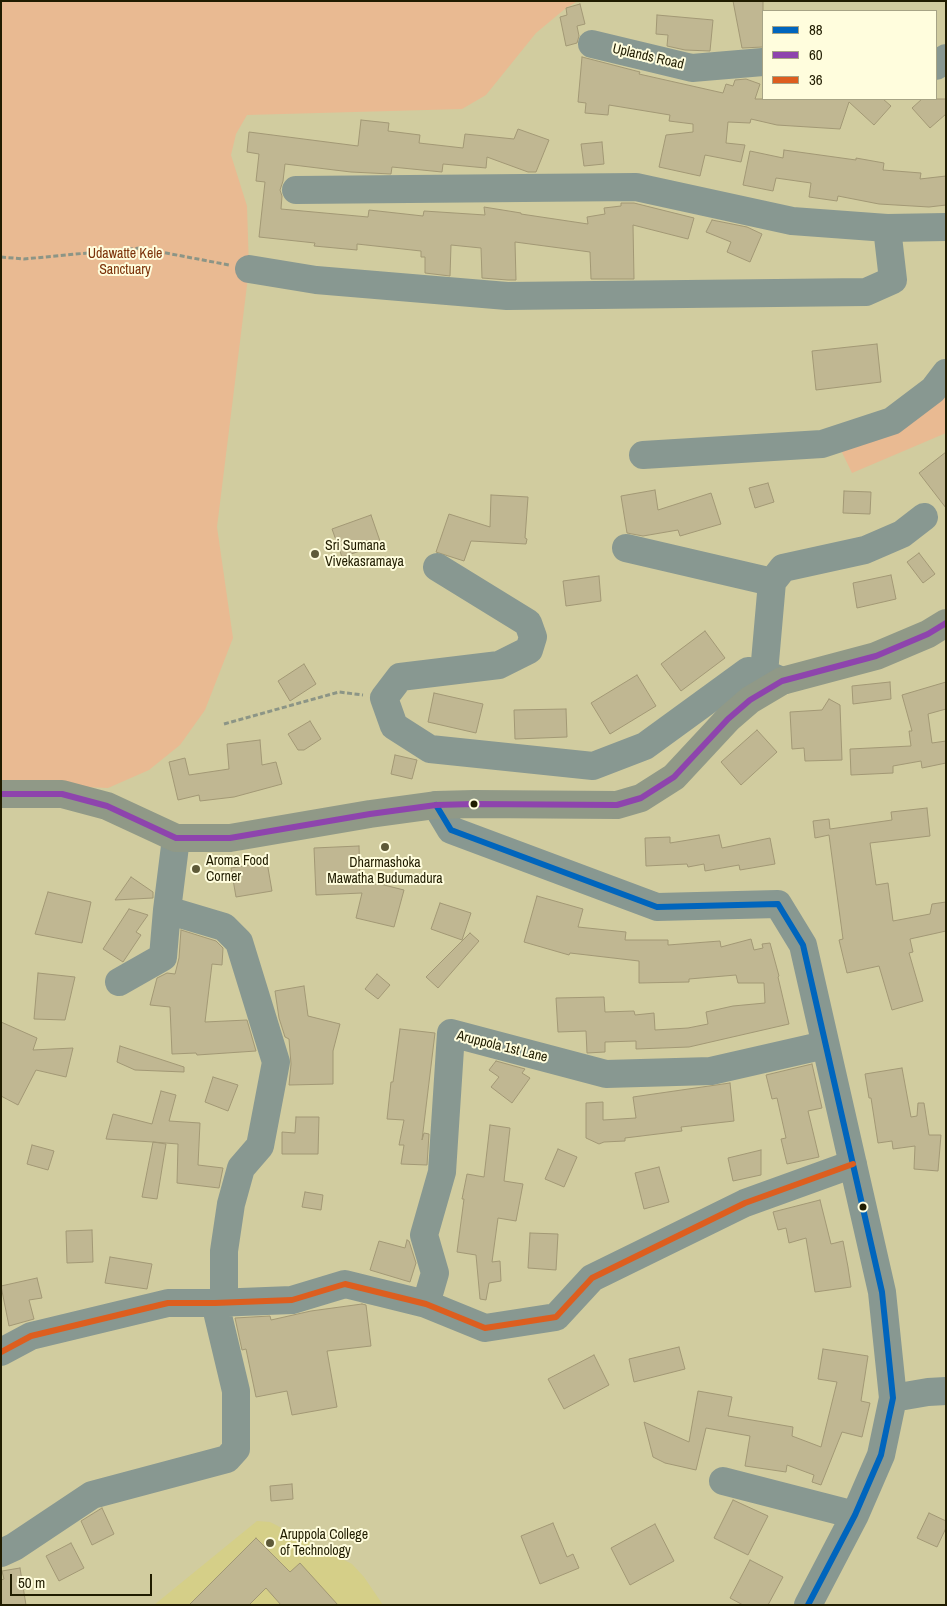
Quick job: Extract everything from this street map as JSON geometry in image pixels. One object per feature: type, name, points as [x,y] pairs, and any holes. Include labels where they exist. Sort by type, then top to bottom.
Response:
[{"type":"main road","points":[[1,794],[62,794],[106,806],[176,838],[230,838],[370,814],[436,805],[617,805],[641,798],[674,777],[728,720],[773,677],[876,656],[928,634],[946,623]]},
{"type":"street","name":"Uplands Road","points":[[592,44],[692,68],[762,62]]},
{"type":"street","points":[[296,190],[636,188],[792,221],[887,228],[946,227]]},
{"type":"street","points":[[249,269],[316,280],[507,296],[866,292],[893,280],[887,228]]},
{"type":"street","points":[[643,455],[822,444],[892,421],[932,390],[946,373]]},
{"type":"street","points":[[437,567],[528,623],[533,637],[529,650],[499,665],[400,677],[384,698],[394,726],[430,749],[593,766],[644,746],[748,671],[773,677],[772,582],[783,568],[865,550],[902,534],[924,517]]},
{"type":"street","points":[[626,548],[772,582]]},
{"type":"street","points":[[436,805],[451,830],[657,907],[778,904],[803,945],[882,1292],[893,1398],[881,1455],[855,1515],[808,1605]]},
{"type":"street","points":[[119,982],[163,957],[176,838]]},
{"type":"street","points":[[1,1553],[14,1547],[92,1495],[227,1459],[236,1449],[236,1391],[220,1303],[224,1251],[231,1204],[241,1168],[260,1146],[276,1062],[239,942],[224,927],[167,910]]},
{"type":"street","name":"Aruppola 1st Lane","points":[[426,1304],[435,1273],[424,1235],[442,1172],[451,1033],[606,1074],[711,1071],[825,1045]]},
{"type":"street","points":[[1,1352],[31,1336],[168,1303],[292,1300],[346,1284],[426,1304],[485,1328],[556,1317],[592,1278],[745,1203],[853,1164]]},
{"type":"street","points":[[893,1398],[928,1392],[946,1392]]},
{"type":"street","points":[[723,1481],[855,1515]]},
{"type":"path","points":[[1,257],[24,259],[140,248],[249,269]]},
{"type":"path","points":[[224,724],[339,692],[384,698]]},
{"type":"shaded area","name":"Aruppola College of Technology","points":[[257,1521],[270,1522],[352,1564],[364,1577],[383,1605],[154,1605]]},
{"type":"green space","name":"Udawatte Kele Sanctuary","points":[[1,1],[578,1],[566,8],[536,33],[486,95],[462,109],[247,115],[236,134],[231,155],[247,206],[249,269],[217,527],[233,638],[205,710],[180,745],[149,770],[108,788],[59,786],[1,790]]},
{"type":"green space","points":[[946,373],[946,433],[852,473],[836,440]]},
{"type":"building","points":[[733,1],[763,1],[762,47],[742,48]]},
{"type":"building","points":[[580,4],[585,24],[577,26],[579,36],[577,43],[566,46],[560,17],[567,15],[566,8]]},
{"type":"building","points":[[657,15],[713,20],[710,51],[685,50],[667,46],[668,35],[656,34]]},
{"type":"building","points":[[582,57],[640,72],[639,74],[723,93],[726,84],[733,86],[735,80],[746,79],[760,84],[755,99],[884,100],[891,106],[874,125],[849,102],[840,129],[777,125],[751,119],[750,123],[728,122],[726,143],[745,145],[741,162],[705,155],[700,176],[659,167],[666,135],[693,132],[693,124],[669,121],[670,115],[609,105],[608,115],[585,113],[586,103],[578,102]]},
{"type":"building","points":[[946,99],[946,114],[930,128],[912,108],[921,100]]},
{"type":"building","points":[[361,120],[389,123],[388,131],[420,135],[419,143],[463,148],[465,134],[514,139],[518,129],[549,140],[536,172],[528,172],[487,157],[486,168],[443,164],[442,172],[392,167],[391,174],[351,172],[285,164],[280,190],[282,196],[281,209],[368,217],[369,210],[423,216],[424,211],[485,215],[484,207],[588,224],[587,217],[605,214],[604,208],[621,206],[621,203],[634,203],[694,218],[688,239],[633,225],[634,279],[591,279],[590,252],[515,242],[516,280],[508,280],[482,278],[481,248],[451,245],[450,276],[425,273],[425,257],[421,257],[421,251],[357,244],[357,250],[314,246],[315,243],[259,237],[265,182],[256,181],[259,154],[247,152],[249,132],[358,146]]},
{"type":"building","points":[[602,142],[604,164],[584,166],[581,144]]},
{"type":"building","points":[[784,150],[884,163],[883,170],[921,173],[920,179],[946,176],[946,205],[929,207],[879,204],[838,196],[837,201],[809,197],[811,183],[776,178],[773,191],[743,185],[750,151],[783,158]]},
{"type":"building","points":[[712,220],[747,227],[762,234],[750,262],[727,252],[731,242],[706,232]]},
{"type":"building","points":[[877,344],[881,382],[816,390],[812,351]]},
{"type":"building","points":[[946,452],[946,508],[919,473]]},
{"type":"building","points":[[768,483],[774,502],[755,508],[749,488]]},
{"type":"building","points":[[655,490],[658,510],[711,493],[721,524],[680,536],[678,530],[643,536],[627,533],[621,496]]},
{"type":"building","points":[[844,491],[871,492],[870,514],[843,513]]},
{"type":"building","points":[[491,495],[528,497],[526,544],[471,541],[464,561],[436,552],[449,514],[490,527]]},
{"type":"building","points":[[371,515],[381,544],[342,557],[332,529]]},
{"type":"building","points":[[919,553],[935,574],[923,583],[907,562]]},
{"type":"building","points":[[891,575],[896,599],[857,608],[853,583]]},
{"type":"building","points":[[599,576],[601,601],[566,606],[563,581]]},
{"type":"building","points":[[705,631],[725,658],[681,691],[661,664]]},
{"type":"building","points":[[304,664],[316,684],[290,701],[278,681]]},
{"type":"building","points":[[637,675],[656,706],[610,734],[591,703]]},
{"type":"building","points":[[890,682],[891,699],[853,704],[852,686]]},
{"type":"building","points":[[946,682],[946,709],[928,714],[932,743],[946,741],[946,763],[922,768],[921,761],[893,766],[893,773],[851,775],[850,749],[911,746],[909,731],[912,731],[902,695]]},
{"type":"building","points":[[434,693],[483,704],[476,733],[428,722]]},
{"type":"building","points":[[829,699],[840,705],[842,760],[805,761],[804,748],[792,749],[790,712],[822,710]]},
{"type":"building","points":[[566,709],[567,737],[515,739],[514,710]]},
{"type":"building","points":[[310,721],[321,739],[304,750],[298,750],[288,734]]},
{"type":"building","points":[[757,730],[777,752],[741,785],[721,762]]},
{"type":"building","points":[[260,740],[262,765],[276,762],[282,784],[234,797],[200,801],[199,795],[178,800],[169,762],[185,758],[189,775],[229,769],[227,744]]},
{"type":"building","points":[[395,755],[417,760],[412,779],[391,774]]},
{"type":"building","points":[[927,808],[930,836],[870,843],[876,885],[888,883],[893,921],[930,914],[932,904],[946,902],[946,931],[910,939],[913,952],[909,953],[923,1001],[892,1010],[879,966],[847,973],[839,940],[843,939],[829,835],[815,838],[813,821],[829,819],[830,829],[892,820],[891,812]]},
{"type":"building","points":[[719,835],[722,848],[770,838],[775,864],[740,870],[739,865],[705,871],[704,864],[688,867],[687,864],[646,866],[645,838],[670,837],[670,843]]},
{"type":"building","points":[[359,846],[360,879],[404,890],[394,927],[356,918],[362,893],[316,895],[314,848]]},
{"type":"building","points":[[267,862],[272,891],[236,897],[231,868]]},
{"type":"building","points":[[131,877],[153,892],[153,898],[115,900]]},
{"type":"building","points":[[48,892],[91,902],[82,943],[35,934]]},
{"type":"building","points":[[537,896],[583,909],[578,927],[626,932],[625,940],[668,940],[668,945],[720,941],[721,947],[751,939],[754,950],[763,948],[762,944],[770,943],[789,1024],[689,1047],[636,1049],[636,1041],[605,1042],[605,1052],[587,1053],[586,1031],[558,1032],[556,998],[604,997],[605,1012],[634,1011],[635,1015],[654,1013],[655,1030],[688,1028],[708,1024],[706,1012],[733,1006],[765,1003],[764,983],[738,983],[736,975],[689,979],[689,982],[639,983],[639,961],[570,953],[569,955],[524,942]]},
{"type":"building","points":[[440,903],[471,913],[462,940],[431,929]]},
{"type":"building","points":[[129,909],[148,915],[136,932],[141,935],[123,962],[103,949]]},
{"type":"building","points":[[181,930],[216,941],[223,948],[222,965],[212,964],[205,1022],[247,1020],[256,1051],[197,1055],[196,1053],[172,1054],[170,1007],[150,1005],[157,978],[167,973],[175,974],[179,958]]},
{"type":"building","points":[[470,933],[479,941],[438,988],[426,977]]},
{"type":"building","points":[[38,973],[75,977],[65,1020],[34,1019]]},
{"type":"building","points":[[377,974],[390,985],[378,999],[365,989]]},
{"type":"building","points":[[304,986],[308,1016],[340,1024],[333,1051],[333,1084],[289,1085],[291,1064],[289,1039],[285,1037],[279,1018],[275,991]]},
{"type":"building","points":[[1,1022],[37,1038],[33,1050],[73,1048],[66,1077],[36,1070],[18,1105],[1,1096]]},
{"type":"building","points":[[400,1029],[435,1033],[422,1140],[424,1133],[429,1134],[427,1165],[401,1164],[404,1145],[399,1145],[404,1120],[387,1119]]},
{"type":"building","points":[[120,1046],[184,1067],[184,1072],[135,1070],[117,1062]]},
{"type":"building","points":[[496,1061],[525,1069],[522,1073],[530,1078],[512,1103],[491,1087],[499,1077],[489,1070]]},
{"type":"building","points":[[812,1064],[822,1108],[808,1111],[819,1157],[787,1164],[781,1139],[786,1138],[777,1098],[772,1099],[766,1075]]},
{"type":"building","points":[[902,1068],[911,1117],[917,1116],[918,1103],[924,1103],[929,1135],[941,1135],[938,1171],[914,1169],[915,1146],[893,1149],[892,1141],[878,1143],[865,1074]]},
{"type":"building","points":[[213,1077],[238,1085],[228,1111],[205,1102]]},
{"type":"building","points":[[730,1083],[734,1121],[681,1127],[682,1131],[625,1138],[625,1141],[599,1144],[586,1138],[586,1103],[603,1102],[603,1120],[636,1118],[633,1097]]},
{"type":"building","points":[[161,1091],[176,1095],[169,1121],[200,1123],[198,1165],[223,1168],[219,1188],[177,1183],[178,1144],[106,1139],[113,1114],[152,1124]]},
{"type":"building","points":[[296,1117],[319,1117],[318,1154],[282,1154],[282,1132],[295,1133]]},
{"type":"building","points":[[490,1125],[510,1128],[504,1181],[523,1184],[516,1221],[498,1218],[492,1262],[500,1261],[501,1281],[489,1283],[486,1300],[480,1299],[476,1255],[457,1252],[464,1199],[462,1199],[467,1174],[484,1177]]},
{"type":"building","points":[[153,1142],[166,1144],[157,1199],[142,1197]]},
{"type":"building","points":[[32,1145],[54,1151],[48,1170],[27,1164]]},
{"type":"building","points":[[558,1149],[577,1157],[564,1187],[545,1179]]},
{"type":"building","points":[[761,1150],[761,1175],[733,1181],[728,1158]]},
{"type":"building","points":[[659,1167],[669,1202],[644,1209],[635,1173]]},
{"type":"building","points":[[305,1192],[323,1195],[321,1210],[302,1207]]},
{"type":"building","points":[[820,1200],[831,1244],[843,1241],[851,1287],[815,1292],[806,1238],[789,1243],[786,1228],[778,1230],[773,1212]]},
{"type":"building","points":[[92,1230],[93,1262],[67,1263],[66,1231]]},
{"type":"building","points":[[530,1233],[558,1234],[556,1270],[528,1268]]},
{"type":"building","points":[[407,1240],[416,1263],[410,1282],[370,1270],[379,1241],[405,1248]]},
{"type":"building","points":[[110,1257],[152,1264],[147,1289],[105,1283]]},
{"type":"building","points":[[37,1278],[42,1298],[29,1300],[34,1319],[9,1326],[1,1286]]},
{"type":"building","points":[[366,1305],[371,1346],[327,1351],[337,1407],[292,1415],[287,1391],[256,1397],[246,1349],[242,1350],[235,1318],[270,1316],[271,1320],[311,1311]]},
{"type":"building","points":[[679,1347],[685,1369],[634,1382],[629,1359]]},
{"type":"building","points":[[823,1349],[868,1356],[861,1401],[870,1403],[862,1437],[842,1432],[821,1485],[812,1482],[814,1475],[787,1465],[786,1472],[745,1466],[750,1436],[706,1428],[696,1470],[665,1463],[653,1457],[644,1422],[689,1442],[698,1391],[732,1397],[728,1416],[793,1427],[792,1436],[821,1447],[837,1382],[818,1379]]},
{"type":"building","points":[[594,1355],[609,1385],[564,1409],[548,1379]]},
{"type":"building","points":[[292,1484],[293,1499],[271,1501],[270,1486]]},
{"type":"building","points":[[733,1500],[768,1516],[748,1555],[714,1538]]},
{"type":"building","points":[[102,1508],[114,1534],[92,1545],[81,1521]]},
{"type":"building","points":[[929,1513],[946,1521],[946,1528],[937,1547],[917,1538]]},
{"type":"building","points":[[553,1523],[567,1557],[573,1554],[579,1568],[540,1584],[521,1536]]},
{"type":"building","points":[[655,1524],[674,1561],[630,1585],[611,1548]]},
{"type":"building","points":[[256,1538],[290,1572],[300,1563],[338,1605],[281,1605],[266,1588],[249,1605],[189,1605]]},
{"type":"building","points":[[71,1543],[84,1568],[59,1581],[46,1556]]},
{"type":"building","points":[[750,1560],[783,1577],[768,1605],[743,1605],[730,1598]]},
{"type":"building","points":[[20,1568],[26,1605],[1,1605],[1,1580],[4,1579],[2,1571]]},
{"type":"transit line","name":"60","points":[[1,794],[62,794],[107,806],[176,838],[230,838],[370,814],[436,805],[617,805],[641,798],[674,777],[728,719],[750,700],[782,681],[876,656],[928,634],[946,623]]},
{"type":"transit line","name":"88","points":[[436,805],[451,830],[657,907],[778,904],[803,945],[882,1292],[893,1398],[881,1455],[855,1515],[808,1605]]},
{"type":"transit line","name":"36","points":[[1,1352],[31,1336],[168,1303],[292,1300],[345,1284],[426,1304],[485,1328],[556,1317],[592,1278],[745,1203],[853,1164]]},
{"type":"place","name":"Sri Sumana Vivekasramaya","points":[[315,554]]},
{"type":"place","name":"Dharmashoka Mawatha Budumadura","points":[[385,847]]},
{"type":"place","name":"Aroma Food Corner","points":[[196,869]]},
{"type":"place","name":"Aruppola College of Technology","points":[[270,1543]]}]
